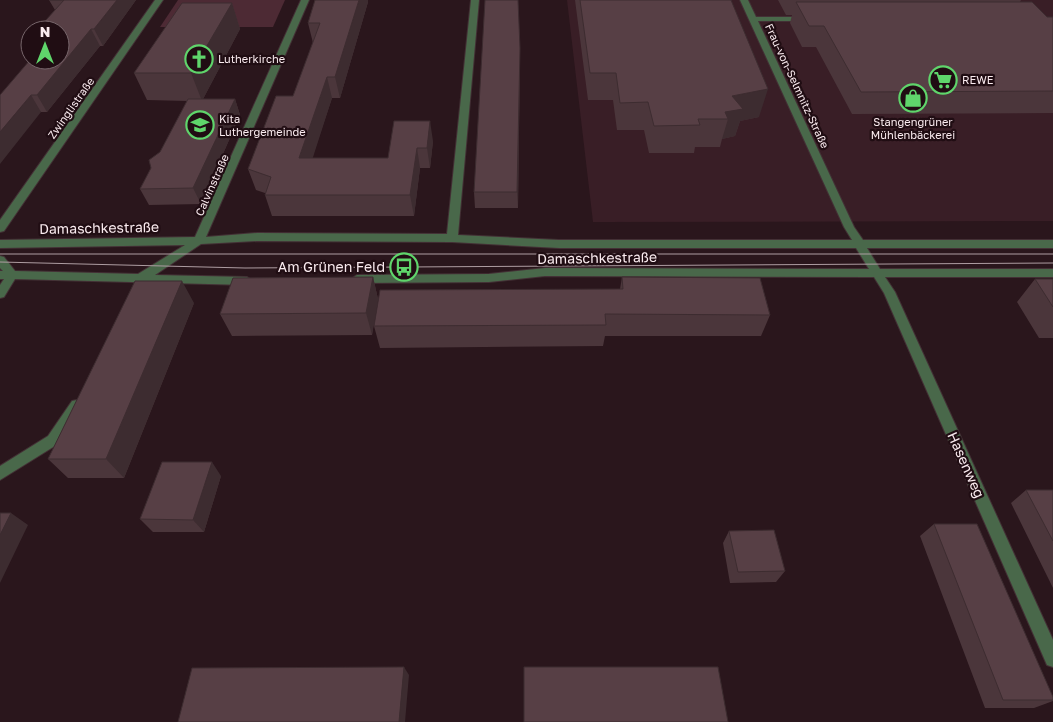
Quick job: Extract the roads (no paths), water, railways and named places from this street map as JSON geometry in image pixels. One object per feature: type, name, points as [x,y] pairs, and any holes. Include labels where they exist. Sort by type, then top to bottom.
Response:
[{"type":"street","name":"Zwinglistraße","points":[[0,228],[159,0]]},
{"type":"street","name":"Calvinstraße","points":[[199,241],[305,0]]},
{"type":"street","points":[[452,238],[475,0]]},
{"type":"street","points":[[744,0],[753,19]]},
{"type":"street","name":"Frau-von-Selmnitz-Straße","points":[[812,19],[753,19],[849,227],[876,272]]},
{"type":"street","name":"Damaschkestraße","points":[[0,244],[199,241],[257,237],[452,238],[560,244],[1053,244]]},
{"type":"street","name":"Damaschkestraße","points":[[141,278],[199,241]]},
{"type":"street","points":[[0,260],[6,275],[0,294]]},
{"type":"street","name":"Damaschkestraße","points":[[343,279],[489,278],[545,272],[1053,273]]},
{"type":"street","name":"Hasenweg","points":[[876,272],[889,292],[1053,659]]},
{"type":"street","points":[[6,275],[259,280]]},
{"type":"street","points":[[132,294],[141,278]]},
{"type":"street","points":[[0,474],[53,440],[82,396]]},
{"type":"tram line","points":[[0,254],[1053,254]]},
{"type":"tram line","points":[[0,262],[245,268],[1053,263]]},
{"type":"place","name":"Lutherkirche","points":[[199,59]]},
{"type":"place","name":"REWE","points":[[943,80]]},
{"type":"place","name":"Stangengrüner Mühlenbäckerei","points":[[913,98]]},
{"type":"place","name":"Kita Luthergemeinde","points":[[200,125]]},
{"type":"place","name":"Am Grünen Feld","points":[[404,267]]}]
